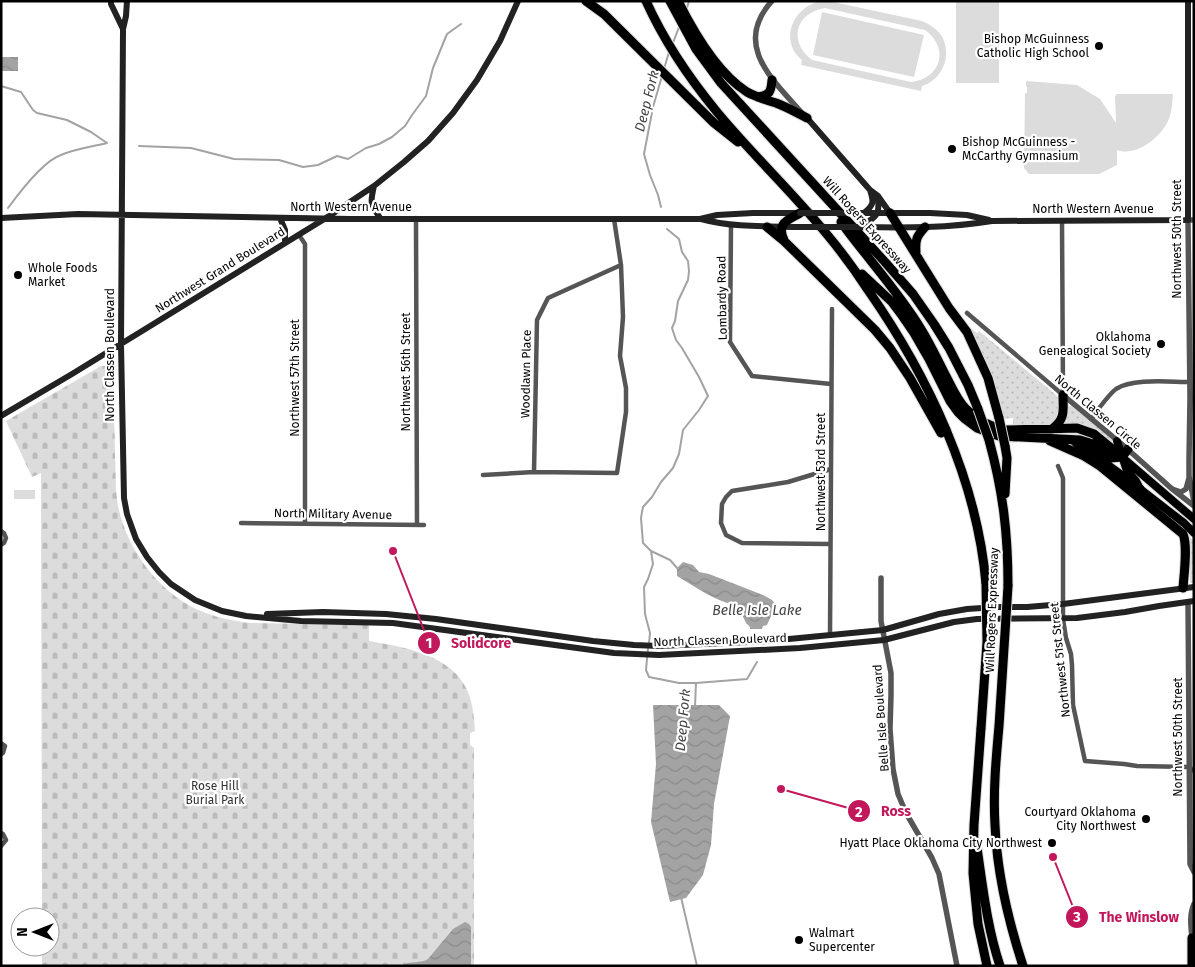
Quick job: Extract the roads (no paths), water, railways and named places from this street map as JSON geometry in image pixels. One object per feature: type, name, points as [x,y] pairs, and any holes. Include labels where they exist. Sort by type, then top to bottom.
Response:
[{"type":"highway","points":[[586,1],[604,14],[714,123],[758,157]]},
{"type":"highway","name":"Will Rogers Expressway","points":[[646,1],[656,23],[687,72],[717,112],[826,233],[849,262],[905,347],[929,394],[959,463],[977,524],[986,584],[987,642],[972,854],[974,899],[980,938],[987,966]]},
{"type":"highway","name":"Will Rogers Expressway","points":[[670,1],[721,83],[912,294],[949,348],[978,409],[989,440],[1005,514],[1008,586],[996,766],[995,824],[1004,900],[1023,966]]},
{"type":"highway","points":[[678,1],[700,47],[732,80],[757,98],[777,104],[807,118]]},
{"type":"highway","points":[[757,98],[766,96],[769,93],[772,89],[772,80]]},
{"type":"highway","points":[[815,186],[909,310],[922,330],[960,403],[974,417],[996,428],[1016,430],[1077,428],[1086,430],[1094,434],[1194,518]]},
{"type":"highway","points":[[890,213],[949,308],[967,332],[988,378],[1000,418],[1005,446],[1005,514]]},
{"type":"highway","points":[[784,241],[781,227],[795,214]]},
{"type":"highway","points":[[767,227],[860,314],[890,348],[910,378],[959,463]]},
{"type":"highway","points":[[916,255],[917,236],[925,227]]},
{"type":"highway","points":[[849,262],[892,302],[914,333],[950,401],[965,419],[978,428],[993,435],[1080,440],[1093,444],[1110,458],[1122,457],[1128,450]]},
{"type":"highway","points":[[1052,429],[1060,423],[1062,418],[1064,411],[1063,395]]},
{"type":"highway","points":[[1037,437],[1054,442],[1091,460],[1183,534],[1185,539],[1183,588]]},
{"type":"highway","points":[[1071,439],[1140,489],[1194,533]]},
{"type":"highway","points":[[1117,441],[1127,471],[1140,489]]},
{"type":"highway","points":[[974,825],[986,913],[1000,966]]},
{"type":"highway","points":[[1192,966],[1193,938]]},
{"type":"main road","name":"North Classen Boulevard","points":[[111,1],[123,29]]},
{"type":"main road","name":"North Classen Boulevard","points":[[127,1],[123,29],[121,215],[122,480],[124,498],[127,514],[136,540],[147,556],[171,584],[196,600],[209,607],[246,616],[301,621],[393,623],[592,650],[659,655],[800,648],[884,640],[954,622],[977,619],[1063,619],[1191,602]]},
{"type":"main road","name":"Northwest Grand Boulevard","points":[[1,416],[299,235],[374,186],[418,150],[453,113],[477,80],[497,47],[518,1]]},
{"type":"main road","name":"Northwest 50th Street","points":[[1188,1],[1191,41],[1191,220]]},
{"type":"main road","points":[[807,118],[870,190],[878,196],[890,213]]},
{"type":"main road","points":[[374,186],[371,203],[380,218]]},
{"type":"main road","points":[[864,213],[872,204],[870,190]]},
{"type":"main road","points":[[864,226],[878,213],[878,196]]},
{"type":"main road","name":"North Western Avenue","points":[[1,218],[78,214],[280,218],[700,219],[753,213],[930,213],[967,215],[992,221]]},
{"type":"main road","points":[[280,218],[286,243]]},
{"type":"main road","name":"North Western Avenue","points":[[700,219],[731,225],[767,227],[925,227],[967,225],[992,221],[1191,220]]},
{"type":"main road","name":"North Classen Boulevard","points":[[246,616],[301,612],[386,614],[436,619],[593,641],[660,646],[759,641],[883,630],[966,608],[1027,607],[1063,604],[1194,587]]},
{"type":"main road","points":[[435,628],[436,619]]},
{"type":"main road","points":[[534,642],[536,633]]},
{"type":"main road","points":[[799,638],[800,648]]},
{"type":"main road","points":[[592,650],[593,641]]},
{"type":"street","points":[[772,1],[760,18],[756,30],[757,48],[761,62],[772,80],[807,118]]},
{"type":"street","name":"Northwest 56th Street","points":[[416,218],[416,525]]},
{"type":"street","points":[[483,475],[534,472],[617,473],[626,412],[626,388],[620,356],[623,317],[621,265],[614,219]]},
{"type":"street","name":"Northwest 50th Street","points":[[1191,220],[1189,382],[1192,398],[1189,476],[1194,502]]},
{"type":"street","points":[[1062,221],[1063,395]]},
{"type":"street","name":"Lombardy Road","points":[[731,225],[730,342],[752,376],[831,384]]},
{"type":"street","name":"Northwest 57th Street","points":[[299,235],[305,244],[306,524]]},
{"type":"street","name":"Woodlawn Place","points":[[534,472],[537,320],[548,298],[621,265]]},
{"type":"street","name":"Northwest 53rd Street","points":[[830,635],[832,309]]},
{"type":"street","name":"North Classen Circle","points":[[967,313],[1194,506]]},
{"type":"street","points":[[1091,419],[1115,390],[1125,385],[1139,382],[1189,382]]},
{"type":"street","name":"Northwest 51st Street","points":[[1058,466],[1063,478],[1063,619],[1071,654],[1073,705],[1085,762],[1192,769]]},
{"type":"street","points":[[830,544],[742,543],[726,535],[721,523],[722,504],[732,491],[788,482],[831,469]]},
{"type":"street","points":[[1171,488],[1181,492],[1186,490],[1189,476]]},
{"type":"street","name":"North Military Avenue","points":[[241,523],[424,525]]},
{"type":"street","points":[[1,531],[6,538],[1,545]]},
{"type":"street","name":"Belle Isle Boulevard","points":[[881,578],[881,621],[890,673],[890,728],[893,769],[898,794],[906,813],[939,874],[957,966]]},
{"type":"street","name":"Northwest 50th Street","points":[[1191,602],[1192,769],[1190,864],[1194,872]]},
{"type":"street","points":[[1,743],[5,746],[1,754]]},
{"type":"street","points":[[1,833],[6,840],[1,846]]},
{"type":"street","points":[[1193,938],[1192,910],[1194,904]]},
{"type":"water","points":[[1,57],[18,57],[18,71],[1,71]]},
{"type":"water","name":"Belle Isle Lake","points":[[683,562],[693,565],[699,572],[763,595],[772,600],[777,606],[777,611],[762,629],[750,629],[738,606],[714,597],[677,576],[677,568]]},
{"type":"water","points":[[653,705],[719,705],[730,716],[714,804],[711,845],[703,875],[686,898],[670,902],[651,822],[656,764]]},
{"type":"water","points":[[465,922],[471,927],[471,966],[401,966],[428,959],[453,929]]},
{"type":"waterway","name":"Deep Fork","points":[[686,11],[689,1]]},
{"type":"waterway","points":[[139,146],[191,148],[234,159],[279,160],[303,167],[318,165],[337,156],[348,159],[366,148],[392,137],[405,126],[426,96],[433,68],[447,34],[461,24]]},
{"type":"waterway","name":"Deep Fork","points":[[673,43],[679,27]]},
{"type":"waterway","name":"Deep Fork","points":[[664,69],[669,52]]},
{"type":"waterway","name":"Deep Fork","points":[[661,207],[644,154],[653,107],[662,76]]},
{"type":"waterway","points":[[1,86],[21,92],[37,113],[67,120],[91,132],[107,143]]},
{"type":"waterway","points":[[8,208],[32,178],[54,158],[72,151],[107,143]]},
{"type":"waterway","name":"Deep Fork","points":[[649,643],[650,633],[645,614],[644,587],[653,564],[651,551],[643,543],[641,518],[643,507],[673,468],[679,454],[683,430],[708,396],[699,377],[676,340],[672,328],[678,301],[688,280],[689,271],[688,261],[682,252],[679,239],[667,229]]},
{"type":"waterway","points":[[651,551],[670,560],[678,569]]},
{"type":"waterway","name":"Deep Fork","points":[[648,648],[646,670],[649,677],[679,683],[696,683],[695,706]]},
{"type":"waterway","points":[[696,683],[747,679],[757,662]]},
{"type":"waterway","name":"Deep Fork","points":[[681,897],[697,966]]},
{"type":"place","name":"Bishop McGuinness Catholic High School","points":[[1099,46]]},
{"type":"place","name":"Bishop McGuinness - McCarthy Gymnasium","points":[[952,149]]},
{"type":"place","name":"Whole Foods Market","points":[[18,275]]},
{"type":"place","name":"Oklahoma Genealogical Society","points":[[1161,344]]},
{"type":"place","name":"Solidcore","points":[[393,551]]},
{"type":"place","name":"Ross","points":[[781,789]]},
{"type":"place","name":"Courtyard Oklahoma City Northwest","points":[[1146,819]]},
{"type":"place","name":"Hyatt Place Oklahoma City Northwest","points":[[1052,843]]},
{"type":"place","name":"The Winslow","points":[[1053,857]]},
{"type":"place","name":"Walmart Supercenter","points":[[799,940]]},
{"type":"park label","name":"Rose Hill Burial Park","points":[[215,793]]}]
